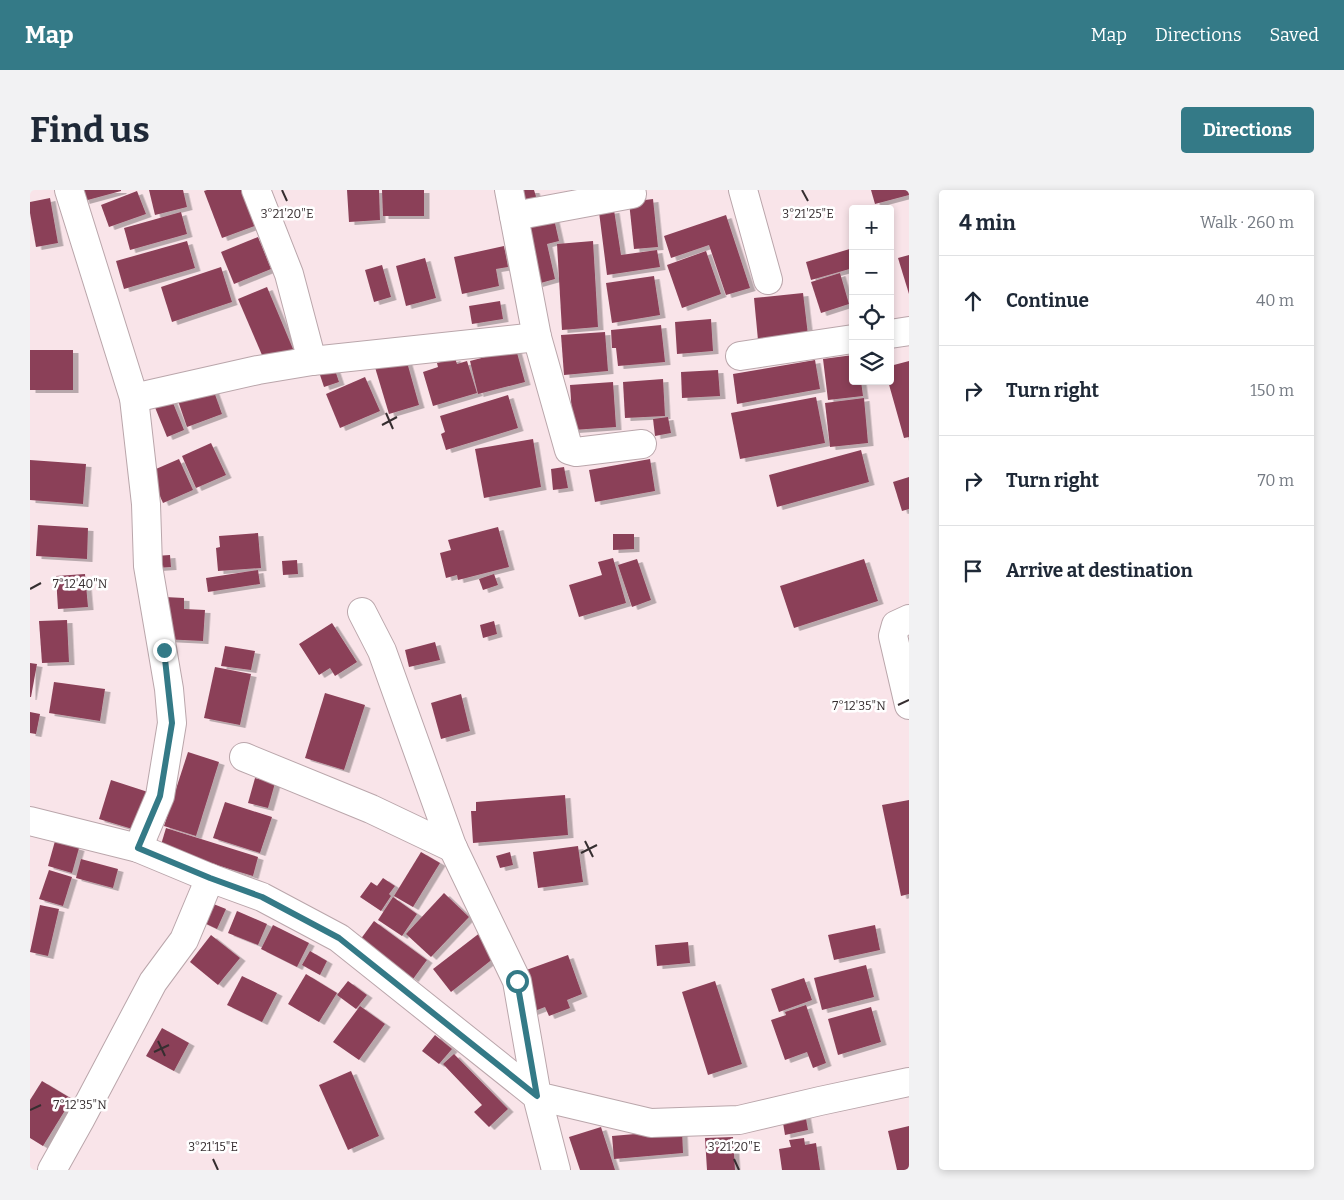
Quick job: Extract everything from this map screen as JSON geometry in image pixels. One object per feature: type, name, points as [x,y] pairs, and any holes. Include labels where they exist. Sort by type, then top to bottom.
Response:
[{"type":"street","points":[[69,190],[134,398],[146,504],[148,566],[164,650],[172,723],[160,796],[138,848]]},
{"type":"street","points":[[256,190],[289,274],[312,361]]},
{"type":"street","points":[[743,190],[768,280]]},
{"type":"street","points":[[632,194],[512,203],[537,337],[569,450],[576,452],[642,444]]},
{"type":"street","points":[[894,333],[909,331]]},
{"type":"street","points":[[134,398],[258,370],[312,361],[537,337]]},
{"type":"street","points":[[740,356],[849,340]]},
{"type":"street","points":[[362,612],[382,651],[452,848],[517,981],[537,1096],[556,1170]]},
{"type":"street","points":[[909,619],[896,625],[893,636],[909,705]]},
{"type":"street","points":[[244,756],[372,809],[452,848]]},
{"type":"street","points":[[30,821],[138,848],[262,897],[339,938],[537,1096],[651,1123],[739,1120],[909,1082]]},
{"type":"street","points":[[52,1170],[153,982],[184,940],[210,878]]},
{"type":"building","points":[[81,190],[121,190],[121,191],[84,201]]},
{"type":"building","points":[[149,190],[183,190],[187,207],[155,215]]},
{"type":"building","points":[[247,190],[260,224],[222,238],[204,191]]},
{"type":"building","points":[[347,190],[379,190],[380,220],[349,222]]},
{"type":"building","points":[[382,190],[424,190],[424,216],[383,216]]},
{"type":"building","points":[[516,190],[534,190],[538,203],[521,209]]},
{"type":"building","points":[[871,190],[909,190],[909,195],[875,204]]},
{"type":"building","points":[[137,191],[146,214],[109,227],[101,205]]},
{"type":"building","points":[[50,198],[58,243],[36,247],[30,202]]},
{"type":"building","points":[[653,199],[658,247],[634,249],[629,202]]},
{"type":"building","points":[[614,210],[621,255],[657,250],[660,267],[607,275],[599,212]]},
{"type":"building","points":[[181,212],[187,234],[130,250],[124,228]]},
{"type":"building","points":[[726,215],[750,288],[726,295],[709,245],[671,258],[664,236]]},
{"type":"building","points":[[554,219],[559,241],[547,244],[555,279],[537,284],[524,226]]},
{"type":"building","points":[[258,237],[271,269],[234,284],[221,252]]},
{"type":"building","points":[[187,241],[195,268],[124,289],[116,261]]},
{"type":"building","points":[[593,241],[598,327],[562,330],[557,244]]},
{"type":"building","points":[[504,246],[508,267],[496,269],[499,286],[462,294],[454,257]]},
{"type":"building","points":[[849,249],[849,269],[811,280],[806,262]]},
{"type":"building","points":[[706,251],[721,294],[682,308],[667,265]]},
{"type":"building","points":[[909,255],[909,294],[898,258]]},
{"type":"building","points":[[425,258],[436,298],[406,306],[396,266]]},
{"type":"building","points":[[382,265],[391,297],[374,302],[365,270]]},
{"type":"building","points":[[221,267],[232,302],[172,322],[161,287]]},
{"type":"building","points":[[840,273],[849,304],[821,313],[811,282]]},
{"type":"building","points":[[654,276],[660,315],[612,323],[606,283]]},
{"type":"building","points":[[267,287],[293,349],[265,362],[238,299]]},
{"type":"building","points":[[803,293],[808,335],[758,340],[754,298]]},
{"type":"building","points":[[500,301],[503,319],[472,324],[469,306]]},
{"type":"building","points":[[711,319],[713,351],[677,354],[675,322]]},
{"type":"building","points":[[661,325],[665,362],[618,366],[616,348],[612,348],[611,330]]},
{"type":"building","points":[[605,332],[608,371],[564,375],[561,335]]},
{"type":"building","points":[[516,349],[525,382],[478,394],[470,361]]},
{"type":"building","points":[[30,350],[73,350],[73,390],[30,390]]},
{"type":"building","points":[[405,355],[419,405],[389,414],[374,364]]},
{"type":"building","points":[[849,356],[849,385],[862,385],[863,396],[828,400],[823,359]]},
{"type":"building","points":[[455,358],[457,364],[467,361],[477,393],[433,406],[423,372],[438,367],[437,363]]},
{"type":"building","points":[[815,360],[820,389],[737,404],[733,374]]},
{"type":"building","points":[[909,361],[909,437],[904,438],[889,385],[894,385],[894,365]]},
{"type":"building","points":[[334,367],[339,382],[324,387],[319,372]]},
{"type":"building","points":[[718,370],[720,396],[682,398],[681,372]]},
{"type":"building","points":[[365,377],[380,411],[340,428],[326,394]]},
{"type":"building","points":[[663,379],[665,416],[625,418],[623,382]]},
{"type":"building","points":[[613,382],[616,427],[573,430],[570,385]]},
{"type":"building","points":[[212,386],[222,414],[187,427],[177,398]]},
{"type":"building","points":[[508,395],[518,428],[446,450],[441,434],[445,432],[440,416]]},
{"type":"building","points":[[816,397],[825,443],[740,459],[731,413]]},
{"type":"building","points":[[171,398],[184,430],[167,437],[154,405]]},
{"type":"building","points":[[864,398],[868,443],[830,447],[825,403]]},
{"type":"building","points":[[668,417],[671,433],[655,436],[653,419]]},
{"type":"building","points":[[533,439],[541,487],[484,498],[475,449]]},
{"type":"building","points":[[211,443],[226,475],[196,488],[182,456]]},
{"type":"building","points":[[861,450],[869,482],[777,507],[769,475]]},
{"type":"building","points":[[179,459],[193,490],[163,503],[149,472]]},
{"type":"building","points":[[650,459],[655,491],[595,502],[589,470]]},
{"type":"building","points":[[30,460],[86,464],[83,504],[30,500]]},
{"type":"building","points":[[564,467],[568,488],[553,490],[551,469]]},
{"type":"building","points":[[909,477],[909,509],[902,511],[893,482]]},
{"type":"building","points":[[38,525],[88,528],[87,559],[36,556]]},
{"type":"building","points":[[498,527],[509,567],[458,580],[457,575],[446,578],[440,553],[451,550],[448,540]]},
{"type":"building","points":[[258,533],[261,568],[218,571],[216,548],[220,547],[219,536]]},
{"type":"building","points":[[613,534],[634,534],[634,549],[613,550]]},
{"type":"building","points":[[170,555],[171,567],[156,568],[155,556]]},
{"type":"building","points":[[613,558],[626,603],[579,617],[569,585],[602,575],[598,562]]},
{"type":"building","points":[[637,559],[651,600],[632,607],[618,565]]},
{"type":"building","points":[[864,559],[878,601],[794,628],[780,586]]},
{"type":"building","points":[[297,560],[298,574],[283,575],[282,561]]},
{"type":"building","points":[[258,570],[260,584],[208,592],[206,578]]},
{"type":"building","points":[[85,574],[88,607],[58,609],[56,576]]},
{"type":"building","points":[[494,574],[498,585],[483,590],[479,579]]},
{"type":"building","points":[[165,597],[184,598],[184,609],[205,610],[203,641],[163,639]]},
{"type":"building","points":[[67,620],[69,662],[42,663],[39,621]]},
{"type":"building","points":[[494,621],[497,634],[483,638],[480,625]]},
{"type":"building","points":[[332,623],[357,662],[335,676],[330,668],[319,675],[299,644]]},
{"type":"building","points":[[435,642],[440,660],[409,667],[405,650]]},
{"type":"building","points":[[225,646],[255,651],[251,670],[221,666]]},
{"type":"building","points":[[30,663],[37,664],[31,697],[30,697]]},
{"type":"building","points":[[215,667],[251,674],[240,725],[204,718]]},
{"type":"building","points":[[54,682],[105,689],[100,721],[49,713]]},
{"type":"building","points":[[325,693],[365,705],[344,770],[305,758]]},
{"type":"building","points":[[461,694],[470,731],[441,739],[431,703]]},
{"type":"building","points":[[30,712],[40,714],[36,734],[30,733]]},
{"type":"building","points":[[188,752],[219,762],[196,836],[164,826]]},
{"type":"building","points":[[255,778],[275,783],[268,808],[248,803]]},
{"type":"building","points":[[111,780],[151,793],[139,831],[99,819]]},
{"type":"building","points":[[565,795],[568,835],[473,843],[471,811],[476,811],[476,802]]},
{"type":"building","points":[[909,800],[909,894],[901,896],[882,805]]},
{"type":"building","points":[[225,802],[272,817],[260,853],[213,838]]},
{"type":"building","points":[[166,828],[258,857],[253,876],[160,848]]},
{"type":"building","points":[[55,841],[79,848],[72,873],[48,866]]},
{"type":"building","points":[[578,846],[583,882],[538,888],[533,852]]},
{"type":"building","points":[[421,852],[440,863],[413,907],[394,896]]},
{"type":"building","points":[[510,852],[513,865],[500,868],[496,856]]},
{"type":"building","points":[[81,859],[118,869],[113,888],[76,878]]},
{"type":"building","points":[[49,870],[72,877],[63,906],[39,899]]},
{"type":"building","points":[[383,878],[395,886],[381,911],[360,897],[371,882],[377,886]]},
{"type":"building","points":[[444,893],[469,917],[431,957],[406,934]]},
{"type":"building","points":[[393,897],[417,914],[402,936],[378,920]]},
{"type":"building","points":[[206,901],[226,909],[217,929],[198,920]]},
{"type":"building","points":[[40,905],[59,909],[48,956],[30,952]]},
{"type":"building","points":[[237,911],[267,924],[258,945],[228,933]]},
{"type":"building","points":[[374,921],[427,960],[413,979],[360,940]]},
{"type":"building","points":[[273,925],[309,943],[297,967],[261,949]]},
{"type":"building","points":[[875,925],[880,950],[834,960],[828,935]]},
{"type":"building","points":[[481,932],[499,954],[451,992],[433,969]]},
{"type":"building","points":[[211,935],[240,958],[218,985],[190,962]]},
{"type":"building","points":[[688,942],[690,963],[657,966],[655,945]]},
{"type":"building","points":[[310,951],[327,961],[320,975],[302,965]]},
{"type":"building","points":[[568,955],[582,994],[567,1000],[570,1008],[549,1016],[545,1007],[532,1012],[518,973]]},
{"type":"building","points":[[866,965],[874,997],[822,1010],[814,978]]},
{"type":"building","points":[[306,974],[337,993],[319,1022],[288,1004]]},
{"type":"building","points":[[242,976],[277,993],[262,1022],[227,1005]]},
{"type":"building","points":[[804,978],[812,1000],[779,1012],[771,989]]},
{"type":"building","points":[[348,981],[367,995],[356,1009],[337,995]]},
{"type":"building","points":[[715,981],[742,1064],[708,1075],[682,992]]},
{"type":"building","points":[[806,1005],[826,1063],[813,1068],[807,1052],[785,1060],[771,1020],[786,1015],[785,1012]]},
{"type":"building","points":[[360,1006],[385,1024],[359,1060],[333,1042]]},
{"type":"building","points":[[871,1007],[881,1042],[838,1055],[828,1019]]},
{"type":"building","points":[[162,1028],[189,1043],[174,1071],[146,1056]]},
{"type":"building","points":[[435,1035],[452,1049],[439,1064],[422,1051]]},
{"type":"building","points":[[454,1054],[508,1109],[489,1127],[474,1112],[482,1105],[443,1064]]},
{"type":"building","points":[[351,1071],[379,1136],[348,1150],[319,1085]]},
{"type":"building","points":[[42,1081],[72,1099],[43,1146],[30,1138],[30,1100]]},
{"type":"building","points":[[805,1113],[808,1130],[785,1135],[782,1117]]},
{"type":"building","points":[[909,1126],[909,1170],[897,1170],[888,1131]]},
{"type":"building","points":[[601,1127],[615,1170],[580,1170],[569,1137]]},
{"type":"building","points":[[682,1130],[683,1153],[614,1159],[612,1136]]},
{"type":"building","points":[[733,1137],[735,1170],[707,1170],[705,1138]]},
{"type":"building","points":[[804,1138],[805,1145],[816,1143],[820,1170],[782,1170],[779,1149],[791,1147],[789,1140]]},
{"type":"route","points":[[164,650],[172,723],[160,796],[138,848],[262,897],[339,938],[537,1096],[517,981]]}]
